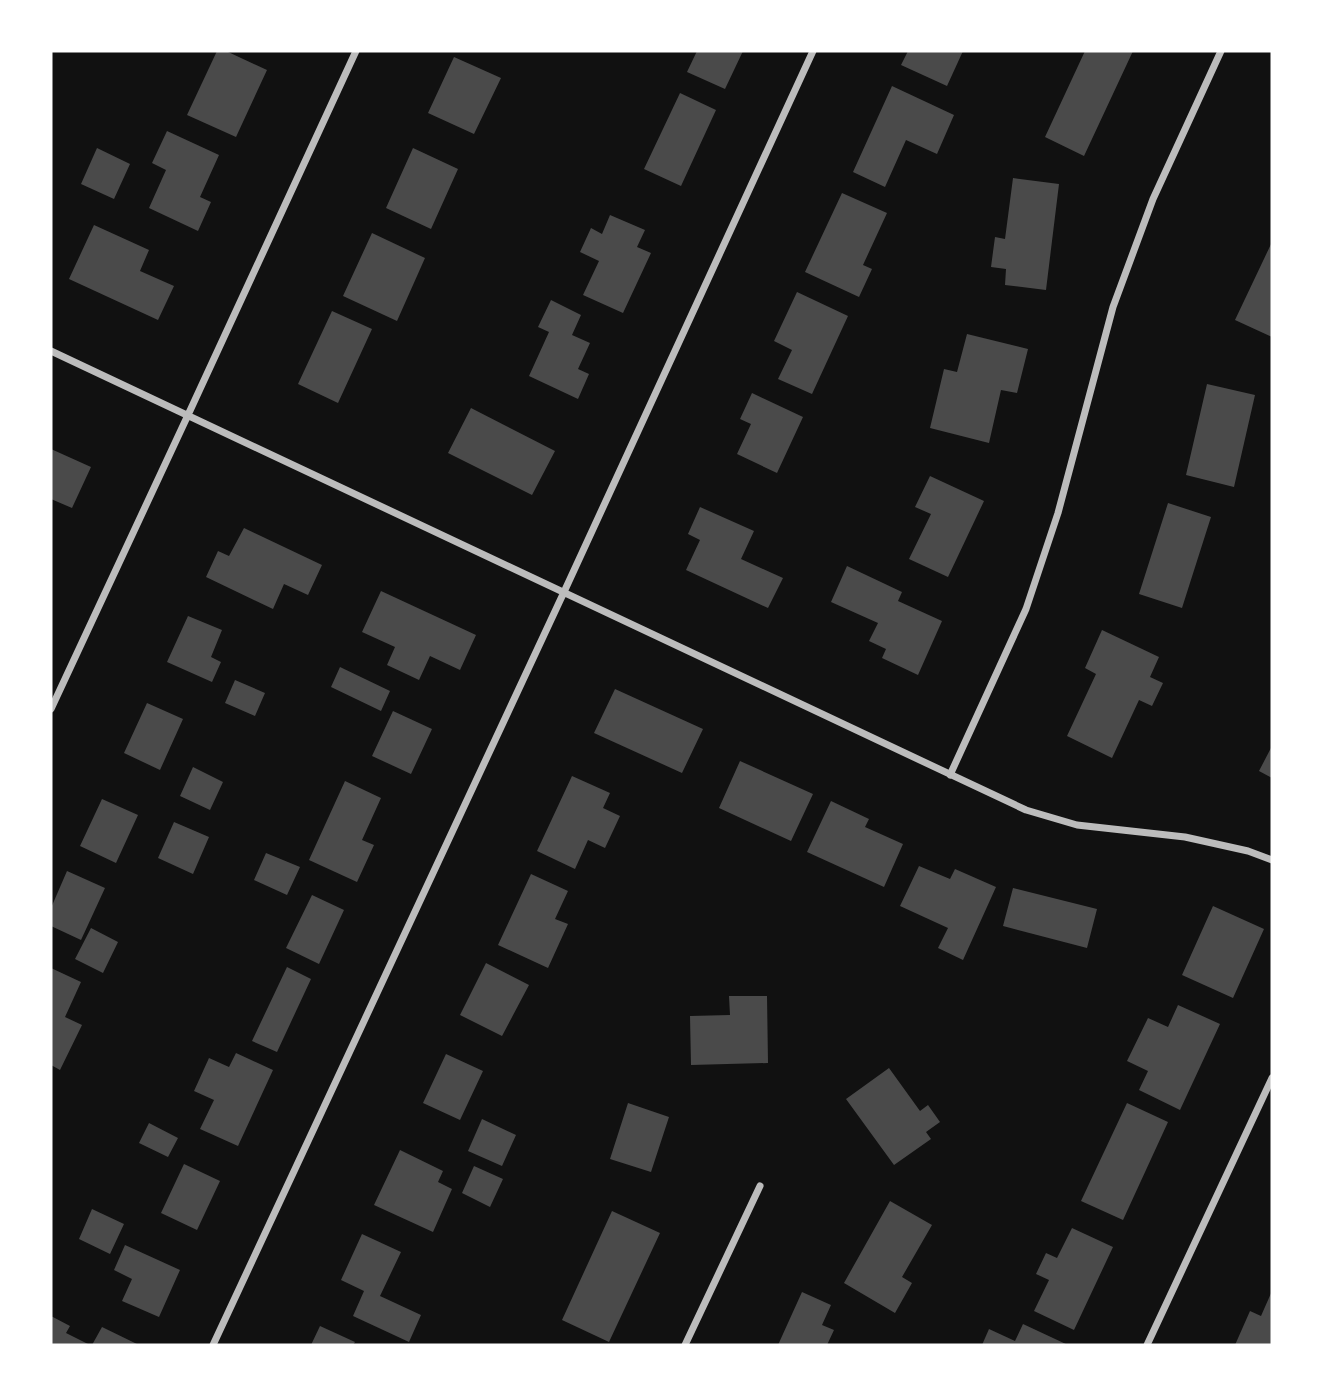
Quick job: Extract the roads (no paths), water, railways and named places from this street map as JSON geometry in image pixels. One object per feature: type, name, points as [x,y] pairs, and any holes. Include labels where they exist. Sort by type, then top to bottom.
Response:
[{"type":"street","points":[[51,709],[356,51]]},
{"type":"street","points":[[214,1345],[813,51]]},
{"type":"street","points":[[950,775],[1026,610],[1058,513],[1113,307],[1153,199],[1221,51]]},
{"type":"street","points":[[51,351],[1026,810],[1077,825],[1185,837],[1248,851],[1272,860]]},
{"type":"street","points":[[1147,1345],[1272,1078]]},
{"type":"street","points":[[685,1345],[760,1186]]}]
